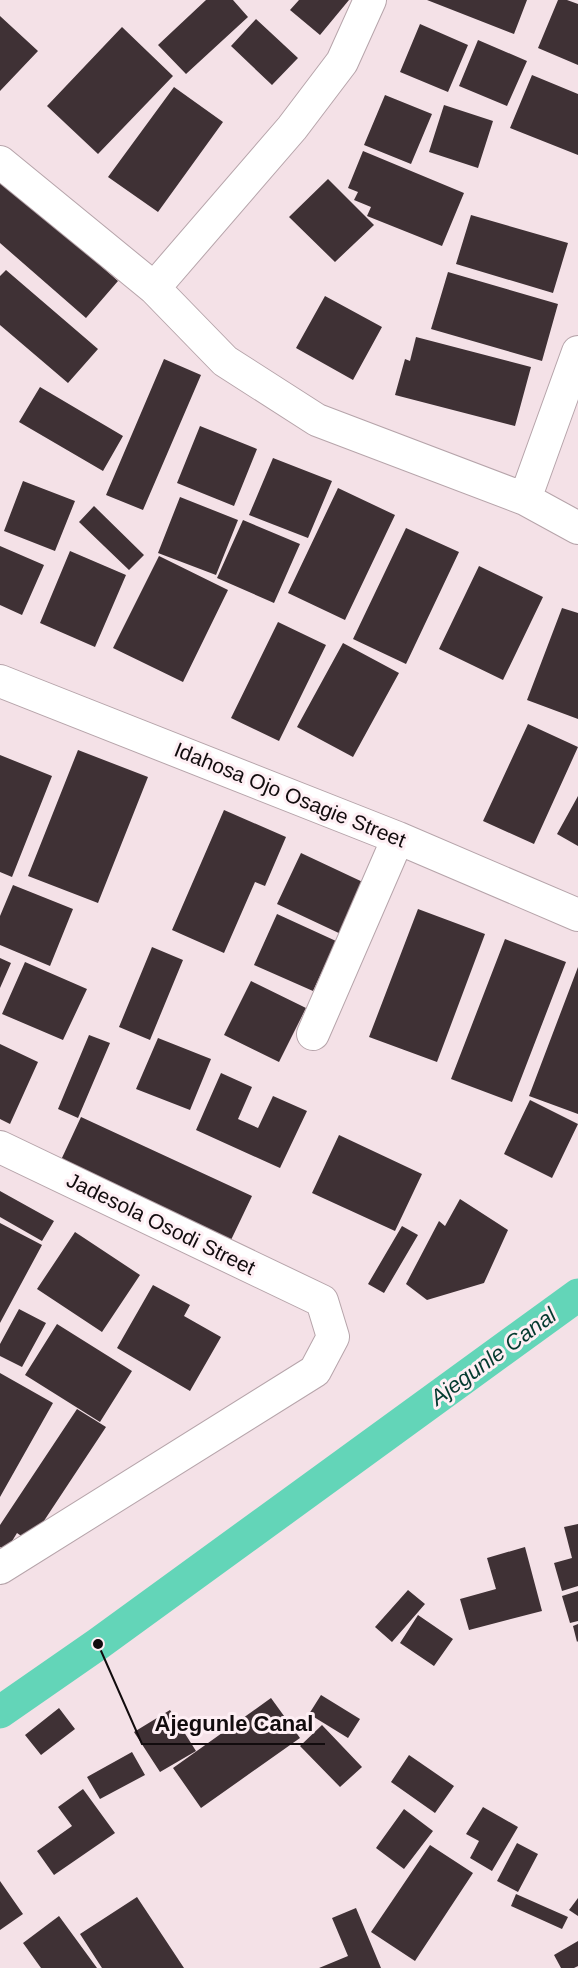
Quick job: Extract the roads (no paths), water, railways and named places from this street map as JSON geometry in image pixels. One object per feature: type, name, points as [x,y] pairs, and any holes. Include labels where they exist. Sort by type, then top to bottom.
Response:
[{"type":"street","points":[[153,288],[292,128],[335,72],[342,62],[370,0]]},
{"type":"street","points":[[0,162],[153,288],[225,360],[317,420],[525,499],[578,528]]},
{"type":"street","points":[[525,499],[578,352]]},
{"type":"street","name":"Idahosa Ojo Osagie Street","points":[[0,681],[398,838],[578,915]]},
{"type":"street","points":[[313,1034],[398,838]]},
{"type":"street","name":"Jadesola Osodi Street","points":[[0,1147],[322,1301],[333,1337],[315,1371],[0,1568]]},
{"type":"waterway","name":"Ajegunle Canal","points":[[0,1712],[98,1644],[578,1295]]},
{"type":"place","name":"Ajegunle Canal","points":[[98,1644]]}]
